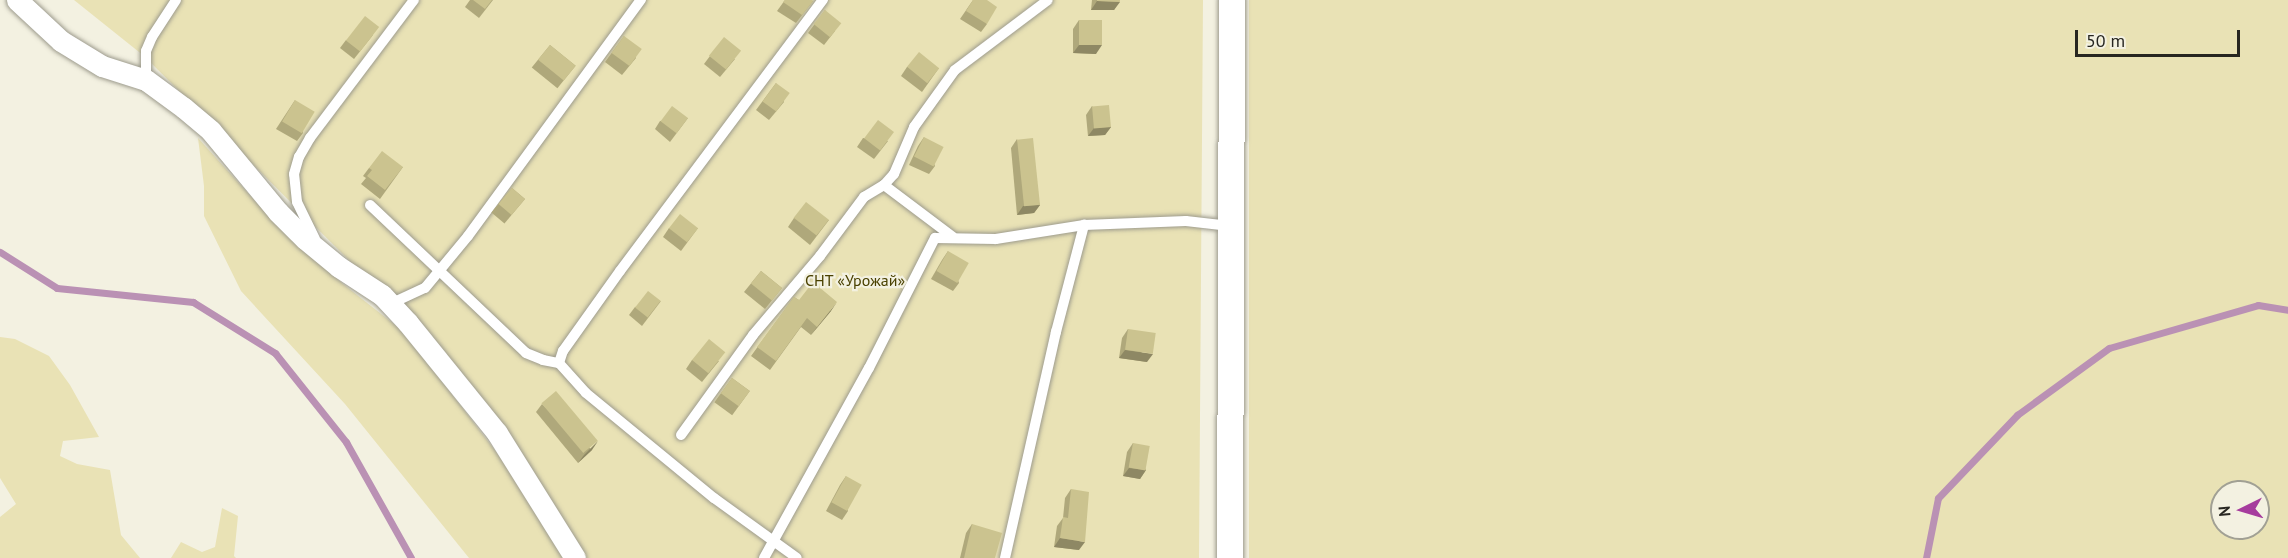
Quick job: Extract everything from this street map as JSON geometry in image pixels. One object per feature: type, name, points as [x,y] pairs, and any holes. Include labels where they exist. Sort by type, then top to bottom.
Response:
[{"type":"street","points":[[16,0],[61,41],[102,66],[146,80],[211,131],[278,212],[325,255],[382,296],[497,433],[575,558]]},
{"type":"street","points":[[1230,558],[1232,0]]},
{"type":"lane","points":[[146,80],[146,51],[176,0]]},
{"type":"lane","points":[[325,255],[308,228],[297,201],[294,174],[299,157],[310,138],[414,0]]},
{"type":"lane","points":[[390,304],[425,288],[468,236],[640,0]]},
{"type":"lane","points":[[559,363],[563,351],[614,280],[823,0]]},
{"type":"lane","points":[[681,435],[753,335],[820,256],[864,197],[884,185],[894,174],[914,127],[955,70],[1048,0]]},
{"type":"lane","points":[[884,185],[954,238]]},
{"type":"lane","points":[[370,204],[526,352],[543,360],[559,363],[586,393],[610,413],[714,498],[797,558]]},
{"type":"lane","points":[[764,558],[775,542],[869,368],[935,238],[996,239],[1084,225],[1186,221],[1231,226]]},
{"type":"lane","points":[[1005,558],[1056,332],[1084,225]]},
{"type":"green space","name":"СНТ «Урожай»","points":[[74,0],[1203,0],[1199,558],[584,558],[400,311],[144,56]]},
{"type":"green space","points":[[1249,0],[2288,0],[2288,558],[1249,558]]},
{"type":"green space","points":[[198,138],[267,214],[343,284],[404,332],[517,479],[563,558],[469,558],[345,404],[241,291],[204,216],[204,186]]},
{"type":"green space","points":[[0,337],[15,339],[49,356],[70,385],[99,437],[63,441],[60,456],[77,464],[110,470],[121,535],[140,558],[0,558],[0,517],[16,504],[0,478]]},
{"type":"green space","points":[[222,508],[238,516],[234,556],[236,558],[171,558],[181,542],[202,552],[215,547]]},
{"type":"building","points":[[473,0],[492,0],[485,9]]},
{"type":"building","points":[[785,0],[813,1],[802,15],[783,2]]},
{"type":"building","points":[[973,0],[987,0],[997,7],[987,24],[966,11]]},
{"type":"building","points":[[1120,0],[1120,2],[1097,1]]},
{"type":"building","points":[[825,10],[841,23],[830,37],[814,24]]},
{"type":"building","points":[[365,16],[379,27],[360,52],[346,40]]},
{"type":"building","points":[[1079,20],[1102,20],[1102,45],[1079,45]]},
{"type":"building","points":[[624,36],[642,49],[629,66],[612,53]]},
{"type":"building","points":[[724,37],[741,51],[726,69],[709,56]]},
{"type":"building","points":[[550,45],[576,66],[564,81],[538,60]]},
{"type":"building","points":[[919,52],[939,68],[927,83],[907,67]]},
{"type":"building","points":[[776,83],[790,93],[776,112],[762,102]]},
{"type":"building","points":[[295,100],[315,112],[302,133],[282,121]]},
{"type":"building","points":[[1109,105],[1111,127],[1094,128],[1092,106]]},
{"type":"building","points":[[672,106],[688,118],[677,133],[661,121]]},
{"type":"building","points":[[878,120],[894,132],[880,150],[864,138]]},
{"type":"building","points":[[924,137],[944,147],[934,167],[914,157]]},
{"type":"building","points":[[1033,138],[1040,205],[1024,206],[1017,140]]},
{"type":"building","points":[[382,151],[403,167],[385,190],[367,176],[372,170],[369,168]]},
{"type":"building","points":[[512,188],[525,199],[512,215],[499,204]]},
{"type":"building","points":[[806,202],[829,220],[817,236],[794,218]]},
{"type":"building","points":[[680,214],[698,228],[687,242],[669,228]]},
{"type":"building","points":[[948,251],[969,263],[957,283],[936,271]]},
{"type":"building","points":[[761,271],[782,288],[772,300],[751,283]]},
{"type":"building","points":[[813,282],[837,302],[817,327],[807,318],[776,361],[757,347],[794,297],[799,300]]},
{"type":"building","points":[[648,291],[661,301],[648,317],[635,308]]},
{"type":"building","points":[[1128,329],[1156,333],[1153,354],[1125,350]]},
{"type":"building","points":[[709,339],[725,352],[708,373],[692,360]]},
{"type":"building","points":[[732,378],[750,391],[739,406],[721,393]]},
{"type":"building","points":[[556,391],[598,441],[583,453],[541,403]]},
{"type":"building","points":[[1133,443],[1150,446],[1145,471],[1129,468]]},
{"type":"building","points":[[846,476],[862,485],[847,511],[831,502]]},
{"type":"building","points":[[1071,489],[1089,492],[1085,542],[1060,538],[1063,517],[1068,518]]},
{"type":"building","points":[[972,524],[1002,533],[995,558],[964,558]]},
{"type":"waterway","points":[[0,252],[57,288],[193,302],[275,353],[346,442],[411,558]]},
{"type":"waterway","points":[[1926,558],[1938,498],[2017,415],[2109,348],[2258,305],[2288,310]]}]
